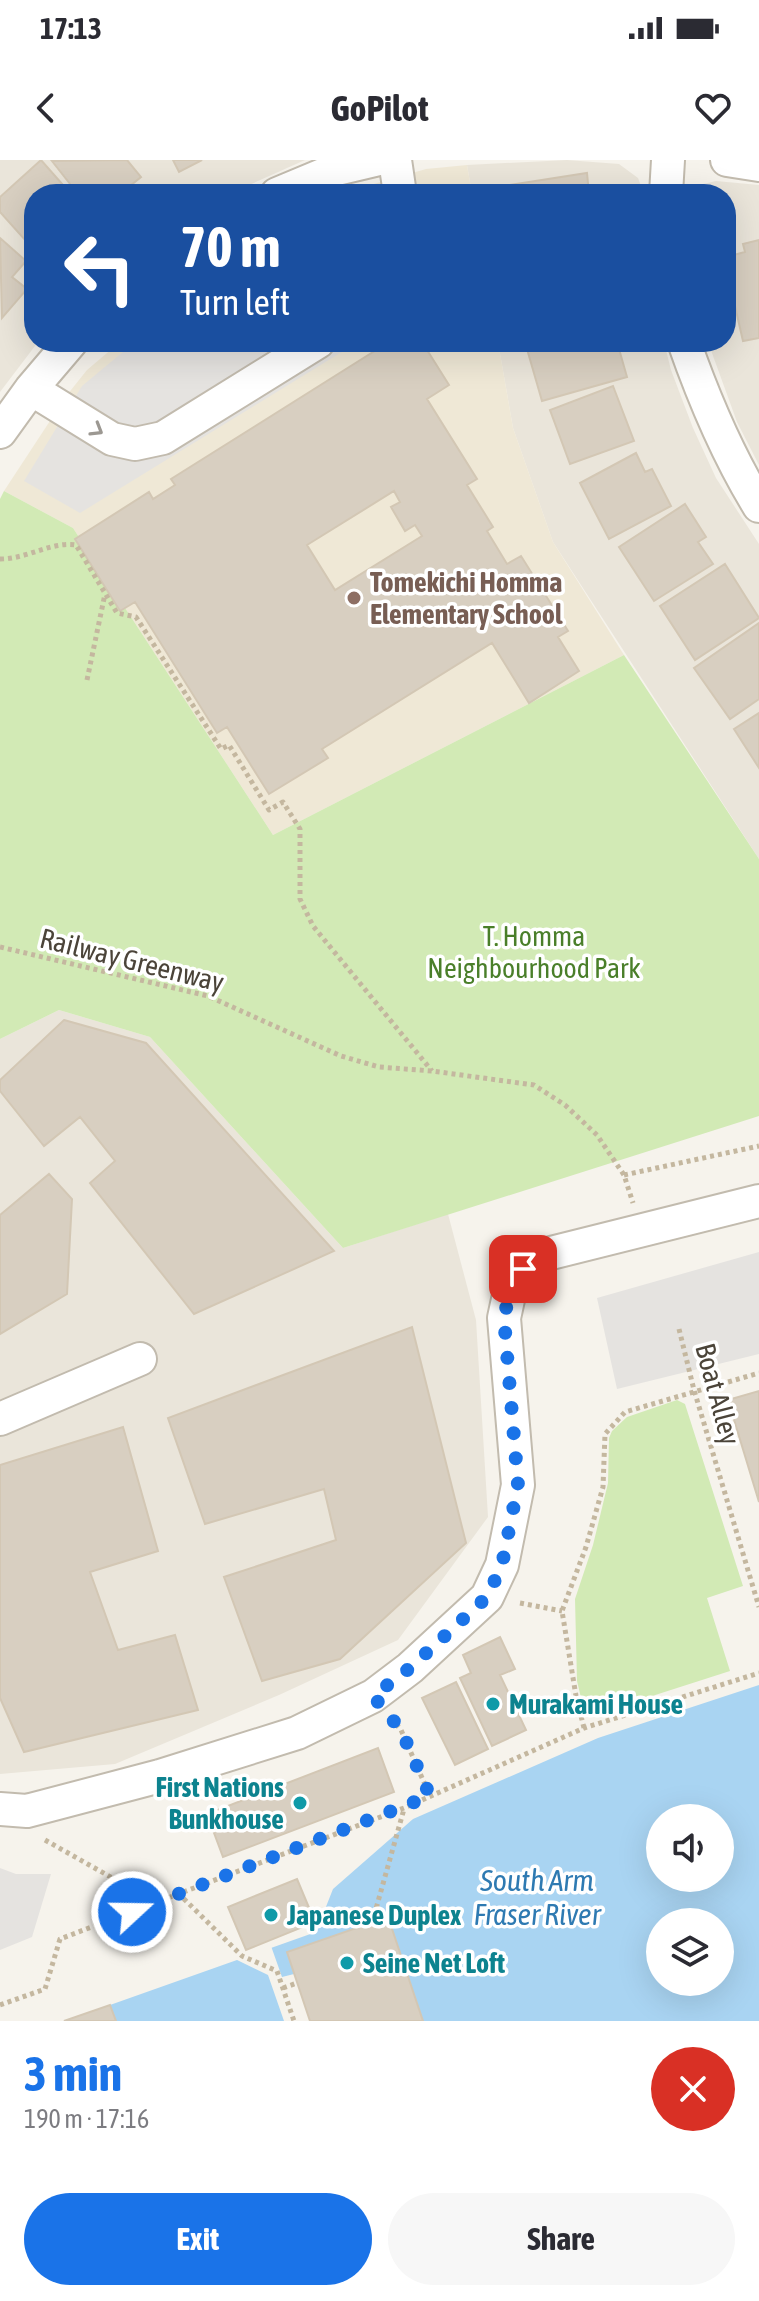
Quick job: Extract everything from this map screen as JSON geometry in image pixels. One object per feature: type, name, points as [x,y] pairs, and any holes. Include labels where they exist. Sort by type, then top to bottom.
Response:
[{"type":"street","points":[[301,184],[337,169],[375,160]]},
{"type":"street","points":[[395,160],[399,184]]},
{"type":"street","points":[[667,184],[668,160]]},
{"type":"street","points":[[727,160],[759,165]]},
{"type":"street","points":[[0,432],[62,352]]},
{"type":"street","points":[[31,389],[112,439],[135,444],[163,438],[302,352]]},
{"type":"street","points":[[688,352],[705,402],[737,469],[759,506]]},
{"type":"street","points":[[0,1809],[27,1811],[219,1759],[297,1733],[373,1696],[410,1668],[487,1597],[502,1565],[518,1485],[504,1318],[512,1281],[535,1257],[759,1201]]},
{"type":"street","points":[[0,1419],[140,1359]]},
{"type":"path","points":[[0,559],[19,558],[59,545],[76,545],[117,613],[136,617],[221,749],[229,745],[269,810],[283,802],[300,829],[300,899],[313,926],[432,1071]]},
{"type":"path","points":[[87,680],[105,593]]},
{"type":"path","name":"Railway Greenway","points":[[0,947],[208,996],[341,1056],[379,1067],[534,1085],[565,1105],[597,1135],[624,1175],[641,1230]]},
{"type":"path","points":[[624,1175],[759,1146]]},
{"type":"path","name":"Boat Alley","points":[[679,1329],[694,1390],[759,1607]]},
{"type":"path","points":[[584,1728],[562,1611],[586,1547],[603,1487],[605,1434],[625,1412],[759,1373]]},
{"type":"path","points":[[487,1597],[562,1611]]},
{"type":"path","points":[[0,2005],[45,1989],[60,1939],[404,1808],[584,1728],[759,1673]]},
{"type":"path","points":[[373,1696],[401,1730],[430,1796]]},
{"type":"path","points":[[372,1923],[404,1808]]},
{"type":"path","points":[[43,1839],[156,1903]]},
{"type":"path","points":[[178,1893],[242,1956],[277,1971],[294,2021]]},
{"type":"path","points":[[283,1988],[297,1983]]},
{"type":"shaded area","points":[[0,160],[305,160],[251,184],[24,184],[24,352],[30,352],[0,392]]},
{"type":"shaded area","points":[[567,160],[619,164],[638,178],[640,184],[470,184],[467,165]]},
{"type":"shaded area","points":[[467,165],[470,184],[374,184],[426,169]]},
{"type":"shaded area","points":[[716,181],[759,185],[759,465],[737,422],[712,352],[736,352],[736,184],[703,184]]},
{"type":"shaded area","name":"Tomekichi Homma Elementary School","points":[[108,352],[500,352],[513,428],[553,542],[624,655],[273,835],[73,528],[4,491],[87,370]]},
{"type":"shaded area","points":[[123,352],[342,352],[80,513],[24,481],[82,386]]},
{"type":"shaded area","points":[[500,352],[666,352],[693,428],[716,478],[759,544],[759,859],[553,542],[513,428]]},
{"type":"shaded area","points":[[59,1010],[150,1037],[343,1248],[448,1214],[476,1320],[488,1517],[398,1640],[279,1695],[115,1764],[0,1774],[0,1039]]},
{"type":"shaded area","points":[[759,1252],[759,1354],[617,1389],[597,1298]]},
{"type":"shaded area","points":[[0,1868],[16,1874],[51,1874],[32,1937],[0,1950]]},
{"type":"green space","name":"T. Homma Neighbourhood Park","points":[[4,491],[73,528],[273,835],[624,655],[759,859],[759,1116],[343,1248],[150,1037],[59,1010],[0,1039],[0,499]]},
{"type":"green space","points":[[677,1400],[685,1404],[743,1586],[707,1598],[730,1671],[593,1715],[582,1702],[577,1681],[575,1599],[593,1545],[608,1483],[609,1438],[627,1417]]},
{"type":"water","name":"South Arm Fraser River","points":[[759,1685],[759,2021],[116,2021],[110,2005],[316,1932],[333,1889],[413,1819],[598,1738]]},
{"type":"pier","points":[[271,1946],[282,1977],[294,1974],[310,2021],[284,2021],[268,1975],[235,1959]]},
{"type":"building","points":[[41,160],[62,184],[24,184],[24,239],[0,212],[0,197]]},
{"type":"building","points":[[127,160],[141,177],[132,184],[70,184],[52,161]]},
{"type":"building","points":[[173,160],[202,160],[179,172]]},
{"type":"building","points":[[587,173],[588,184],[516,184]]},
{"type":"building","points":[[0,238],[24,259],[12,277],[24,287],[24,292],[2,318]]},
{"type":"building","points":[[759,240],[759,338],[743,341],[736,311],[736,254],[745,252],[743,244]]},
{"type":"building","points":[[373,352],[428,352],[449,385],[427,399],[477,479],[467,485],[493,527],[487,531],[507,564],[521,556],[568,631],[558,637],[579,671],[529,703],[492,643],[322,749],[328,758],[269,794],[227,727],[217,733],[135,602],[120,611],[75,539],[149,492],[153,499],[175,485],[171,479]],"holes":[[[394,491],[400,502],[391,507],[405,531],[415,525],[422,536],[335,590],[307,545]]]},
{"type":"building","points":[[528,352],[620,352],[627,377],[542,401]]},
{"type":"building","points":[[613,386],[634,441],[570,464],[550,410]]},
{"type":"building","points":[[636,453],[645,472],[652,469],[671,506],[609,539],[580,483]]},
{"type":"building","points":[[685,504],[706,537],[698,542],[713,564],[654,601],[619,547]]},
{"type":"building","points":[[725,564],[759,618],[695,660],[660,606]]},
{"type":"building","points":[[759,623],[759,699],[730,719],[694,668]]},
{"type":"building","points":[[759,713],[759,768],[734,729]]},
{"type":"building","points":[[64,1020],[146,1043],[334,1251],[194,1314],[90,1183],[115,1161],[80,1117],[44,1146],[0,1091],[0,1080]]},
{"type":"building","points":[[49,1174],[72,1199],[67,1294],[0,1334],[0,1215]]},
{"type":"building","points":[[412,1327],[466,1543],[340,1659],[262,1681],[224,1577],[336,1540],[324,1489],[205,1524],[168,1418]]},
{"type":"building","points":[[759,1391],[759,1502],[728,1400]]},
{"type":"building","points":[[123,1427],[158,1551],[90,1572],[118,1650],[175,1635],[198,1710],[24,1752],[0,1698],[0,1465]]},
{"type":"building","name":"Murakami House","points":[[500,1637],[515,1669],[500,1675],[526,1730],[492,1746],[460,1678],[471,1673],[463,1655]]},
{"type":"building","points":[[456,1682],[488,1749],[455,1765],[422,1698]]},
{"type":"building","name":"First Nations Bunkhouse","points":[[378,1748],[394,1792],[223,1857],[207,1814]]},
{"type":"building","name":"Japanese Duplex","points":[[297,1879],[315,1922],[246,1950],[228,1907]]},
{"type":"building","name":"Seine Net Loft","points":[[388,1917],[423,2021],[310,2021],[287,1952]]},
{"type":"building","points":[[110,2005],[116,2021],[64,2021]]},
{"type":"place","name":"Tomekichi Homma Elementary School","points":[[354,598]]},
{"type":"place","name":"Murakami House","points":[[493,1704]]},
{"type":"place","name":"First Nations Bunkhouse","points":[[300,1803]]},
{"type":"place","name":"Japanese Duplex","points":[[271,1915]]},
{"type":"place","name":"Seine Net Loft","points":[[347,1963]]},
{"type":"route","points":[[132,1912],[430,1796],[401,1730],[373,1696],[410,1668],[487,1597],[502,1565],[518,1485],[504,1318],[512,1281],[523,1269]]}]
